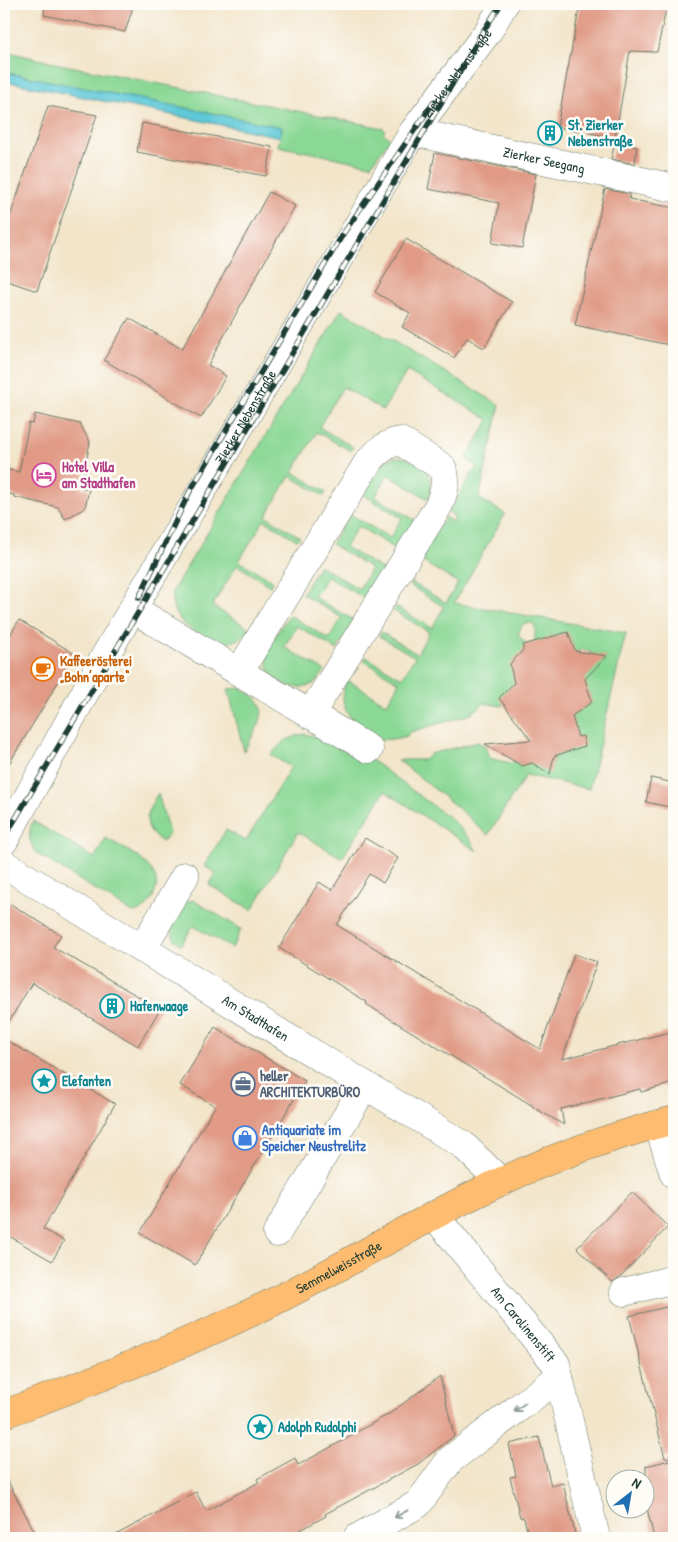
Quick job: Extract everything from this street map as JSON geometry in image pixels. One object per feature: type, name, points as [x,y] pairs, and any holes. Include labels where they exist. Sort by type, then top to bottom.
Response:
[{"type":"main road","name":"Semmelweisstraße","points":[[4,1414],[86,1384],[270,1304],[501,1182],[606,1140],[666,1122]]},
{"type":"street","name":"Zierker Nebenstraße","points":[[4,841],[106,654],[413,132],[489,30],[504,4]]},
{"type":"street","name":"Zierker Seegang","points":[[413,132],[674,188]]},
{"type":"street","points":[[239,672],[368,462],[391,442],[400,441],[442,467],[446,474],[444,490],[439,505],[310,715]]},
{"type":"street","points":[[133,609],[369,749]]},
{"type":"street","name":"Am Stadthafen","points":[[4,864],[463,1145],[501,1182]]},
{"type":"street","points":[[142,949],[185,876]]},
{"type":"street","points":[[277,1233],[365,1085]]},
{"type":"street","points":[[666,1122],[674,1174]]},
{"type":"street","name":"Am Carolinenstift","points":[[434,1216],[556,1364],[596,1538]]},
{"type":"street","points":[[624,1292],[674,1279]]},
{"type":"street","points":[[357,1538],[418,1504],[450,1460],[559,1377]]},
{"type":"green space","points":[[4,51],[59,64],[383,128],[385,131],[383,133],[390,139],[371,165],[278,146],[282,128],[4,72]]},
{"type":"green space","points":[[341,310],[500,405],[479,498],[505,514],[454,603],[626,633],[589,789],[526,775],[488,835],[457,807],[398,760],[424,760],[430,754],[478,742],[485,746],[488,755],[492,759],[512,763],[516,760],[521,765],[528,762],[551,766],[567,720],[590,702],[589,694],[578,688],[595,655],[581,648],[578,654],[572,657],[565,634],[560,634],[556,638],[550,636],[548,643],[538,647],[535,639],[534,624],[523,624],[518,635],[529,648],[520,675],[502,706],[483,703],[477,710],[473,710],[472,714],[410,732],[407,736],[399,738],[380,739],[354,730],[358,724],[346,710],[343,692],[347,680],[387,704],[399,682],[364,661],[366,657],[402,678],[415,657],[379,636],[381,632],[417,654],[429,632],[394,611],[396,607],[432,628],[444,607],[409,585],[411,582],[446,603],[458,583],[420,560],[445,517],[452,522],[455,517],[448,512],[477,466],[466,459],[489,420],[407,371],[383,410],[343,387],[319,427],[353,447],[351,451],[317,432],[293,472],[326,492],[324,496],[290,476],[266,516],[300,537],[297,540],[264,520],[239,561],[273,581],[270,586],[237,565],[212,606],[251,629],[242,637],[232,642],[217,642],[203,637],[189,628],[178,618],[173,607],[172,592]]},
{"type":"green space","points":[[395,457],[412,460],[425,469],[431,482],[428,499],[388,475],[375,497],[415,520],[397,550],[358,526],[345,547],[385,571],[367,600],[327,576],[314,597],[355,621],[337,650],[297,626],[284,647],[325,671],[311,685],[294,687],[287,685],[271,673],[267,660],[269,648],[289,615],[329,639],[342,618],[302,594],[319,565],[359,589],[371,568],[331,544],[350,514],[390,538],[402,518],[362,494],[385,461]]},
{"type":"green space","points":[[241,688],[259,702],[261,709],[259,724],[244,751],[228,689]]},
{"type":"green space","points":[[305,734],[348,745],[374,762],[451,819],[469,838],[477,851],[385,791],[342,858],[298,832],[252,910],[209,885],[216,873],[204,866],[226,830],[246,841],[291,767],[271,755],[286,741]]},
{"type":"green space","points":[[158,793],[169,833],[163,842],[151,832],[147,820],[150,807]]},
{"type":"green space","points":[[33,821],[94,858],[106,838],[143,861],[155,877],[156,886],[149,903],[145,908],[133,913],[37,854],[30,838]]},
{"type":"green space","points":[[193,900],[241,929],[232,948],[193,926],[181,945],[176,941],[173,936],[172,926],[176,914],[181,903]]},
{"type":"water","points":[[4,72],[282,127],[280,137],[4,81]]},
{"type":"building","points":[[45,4],[134,4],[125,32],[44,15]]},
{"type":"building","points":[[580,4],[667,4],[657,52],[630,51],[615,138],[557,127]]},
{"type":"building","points":[[48,106],[97,115],[37,291],[4,280],[4,234]]},
{"type":"building","points":[[142,123],[272,147],[266,176],[137,152]]},
{"type":"building","points":[[615,143],[637,147],[635,164],[611,159]]},
{"type":"building","points":[[435,153],[536,174],[522,248],[492,243],[499,203],[428,189]]},
{"type":"building","points":[[605,189],[630,194],[629,199],[674,208],[674,346],[575,325]]},
{"type":"building","points":[[269,192],[295,206],[208,365],[226,376],[201,418],[104,360],[129,318],[182,349]]},
{"type":"building","points":[[406,239],[512,302],[484,348],[467,338],[454,358],[402,327],[410,313],[375,292]]},
{"type":"building","points":[[35,414],[80,424],[90,442],[81,488],[89,489],[85,508],[65,519],[58,507],[4,493],[4,469],[19,472],[29,423],[33,424]]},
{"type":"building","points":[[19,620],[75,654],[4,772],[4,645]]},
{"type":"building","points":[[568,632],[575,651],[607,656],[585,679],[592,702],[572,716],[578,737],[583,736],[585,746],[554,756],[550,774],[532,763],[522,766],[485,744],[531,740],[499,698],[514,683],[510,664],[523,650],[523,645]]},
{"type":"building","points":[[651,778],[674,783],[674,808],[646,802]]},
{"type":"building","points":[[365,838],[398,858],[383,883],[369,874],[337,925],[540,1049],[574,954],[597,962],[562,1059],[674,1031],[674,1083],[641,1092],[640,1089],[561,1109],[564,1125],[366,1004],[367,1002],[279,948],[319,882],[332,890]]},
{"type":"building","points":[[4,900],[61,935],[53,947],[160,1009],[138,1046],[32,983],[4,1030]]},
{"type":"building","points":[[215,1027],[305,1081],[195,1265],[140,1233],[215,1106],[180,1085]]},
{"type":"building","points":[[4,1039],[115,1104],[43,1229],[64,1241],[52,1261],[4,1233]]},
{"type":"building","points":[[632,1192],[668,1227],[620,1277],[612,1282],[577,1248]]},
{"type":"building","points":[[674,1305],[674,1457],[665,1458],[629,1316]]},
{"type":"building","points":[[440,1376],[454,1436],[418,1464],[325,1514],[326,1516],[286,1538],[110,1538],[196,1492],[206,1511],[259,1482],[257,1479],[295,1458],[298,1465],[355,1434],[389,1414]]},
{"type":"building","points":[[539,1437],[551,1486],[563,1483],[576,1538],[529,1538],[524,1518],[520,1517],[510,1477],[516,1476],[509,1444]]},
{"type":"building","points":[[674,1459],[674,1538],[654,1538],[650,1520],[656,1520],[656,1470],[646,1470],[646,1466]]},
{"type":"building","points":[[4,1474],[38,1538],[4,1538]]},
{"type":"railway","points":[[478,39],[501,4]]},
{"type":"railway","points":[[4,838],[482,34]]},
{"type":"railway","points":[[139,598],[189,493],[343,234],[434,102]]},
{"type":"place","name":"St. Zierker Nebenstraße","points":[[550,133]]},
{"type":"place","name":"Hotel Villa am Stadthafen","points":[[44,475]]},
{"type":"place","name":"Kaffeerösterei „Bohn’aparte“","points":[[43,669]]},
{"type":"place","name":"Hafenwaage","points":[[112,1006]]},
{"type":"place","name":"Elefanten","points":[[44,1081]]},
{"type":"place","name":"heller ARCHITEKTURBÜRO","points":[[243,1084]]},
{"type":"place","name":"Antiquariate im Speicher Neustrelitz","points":[[245,1138]]},
{"type":"place","name":"Adolph Rudolphi","points":[[260,1427]]}]
